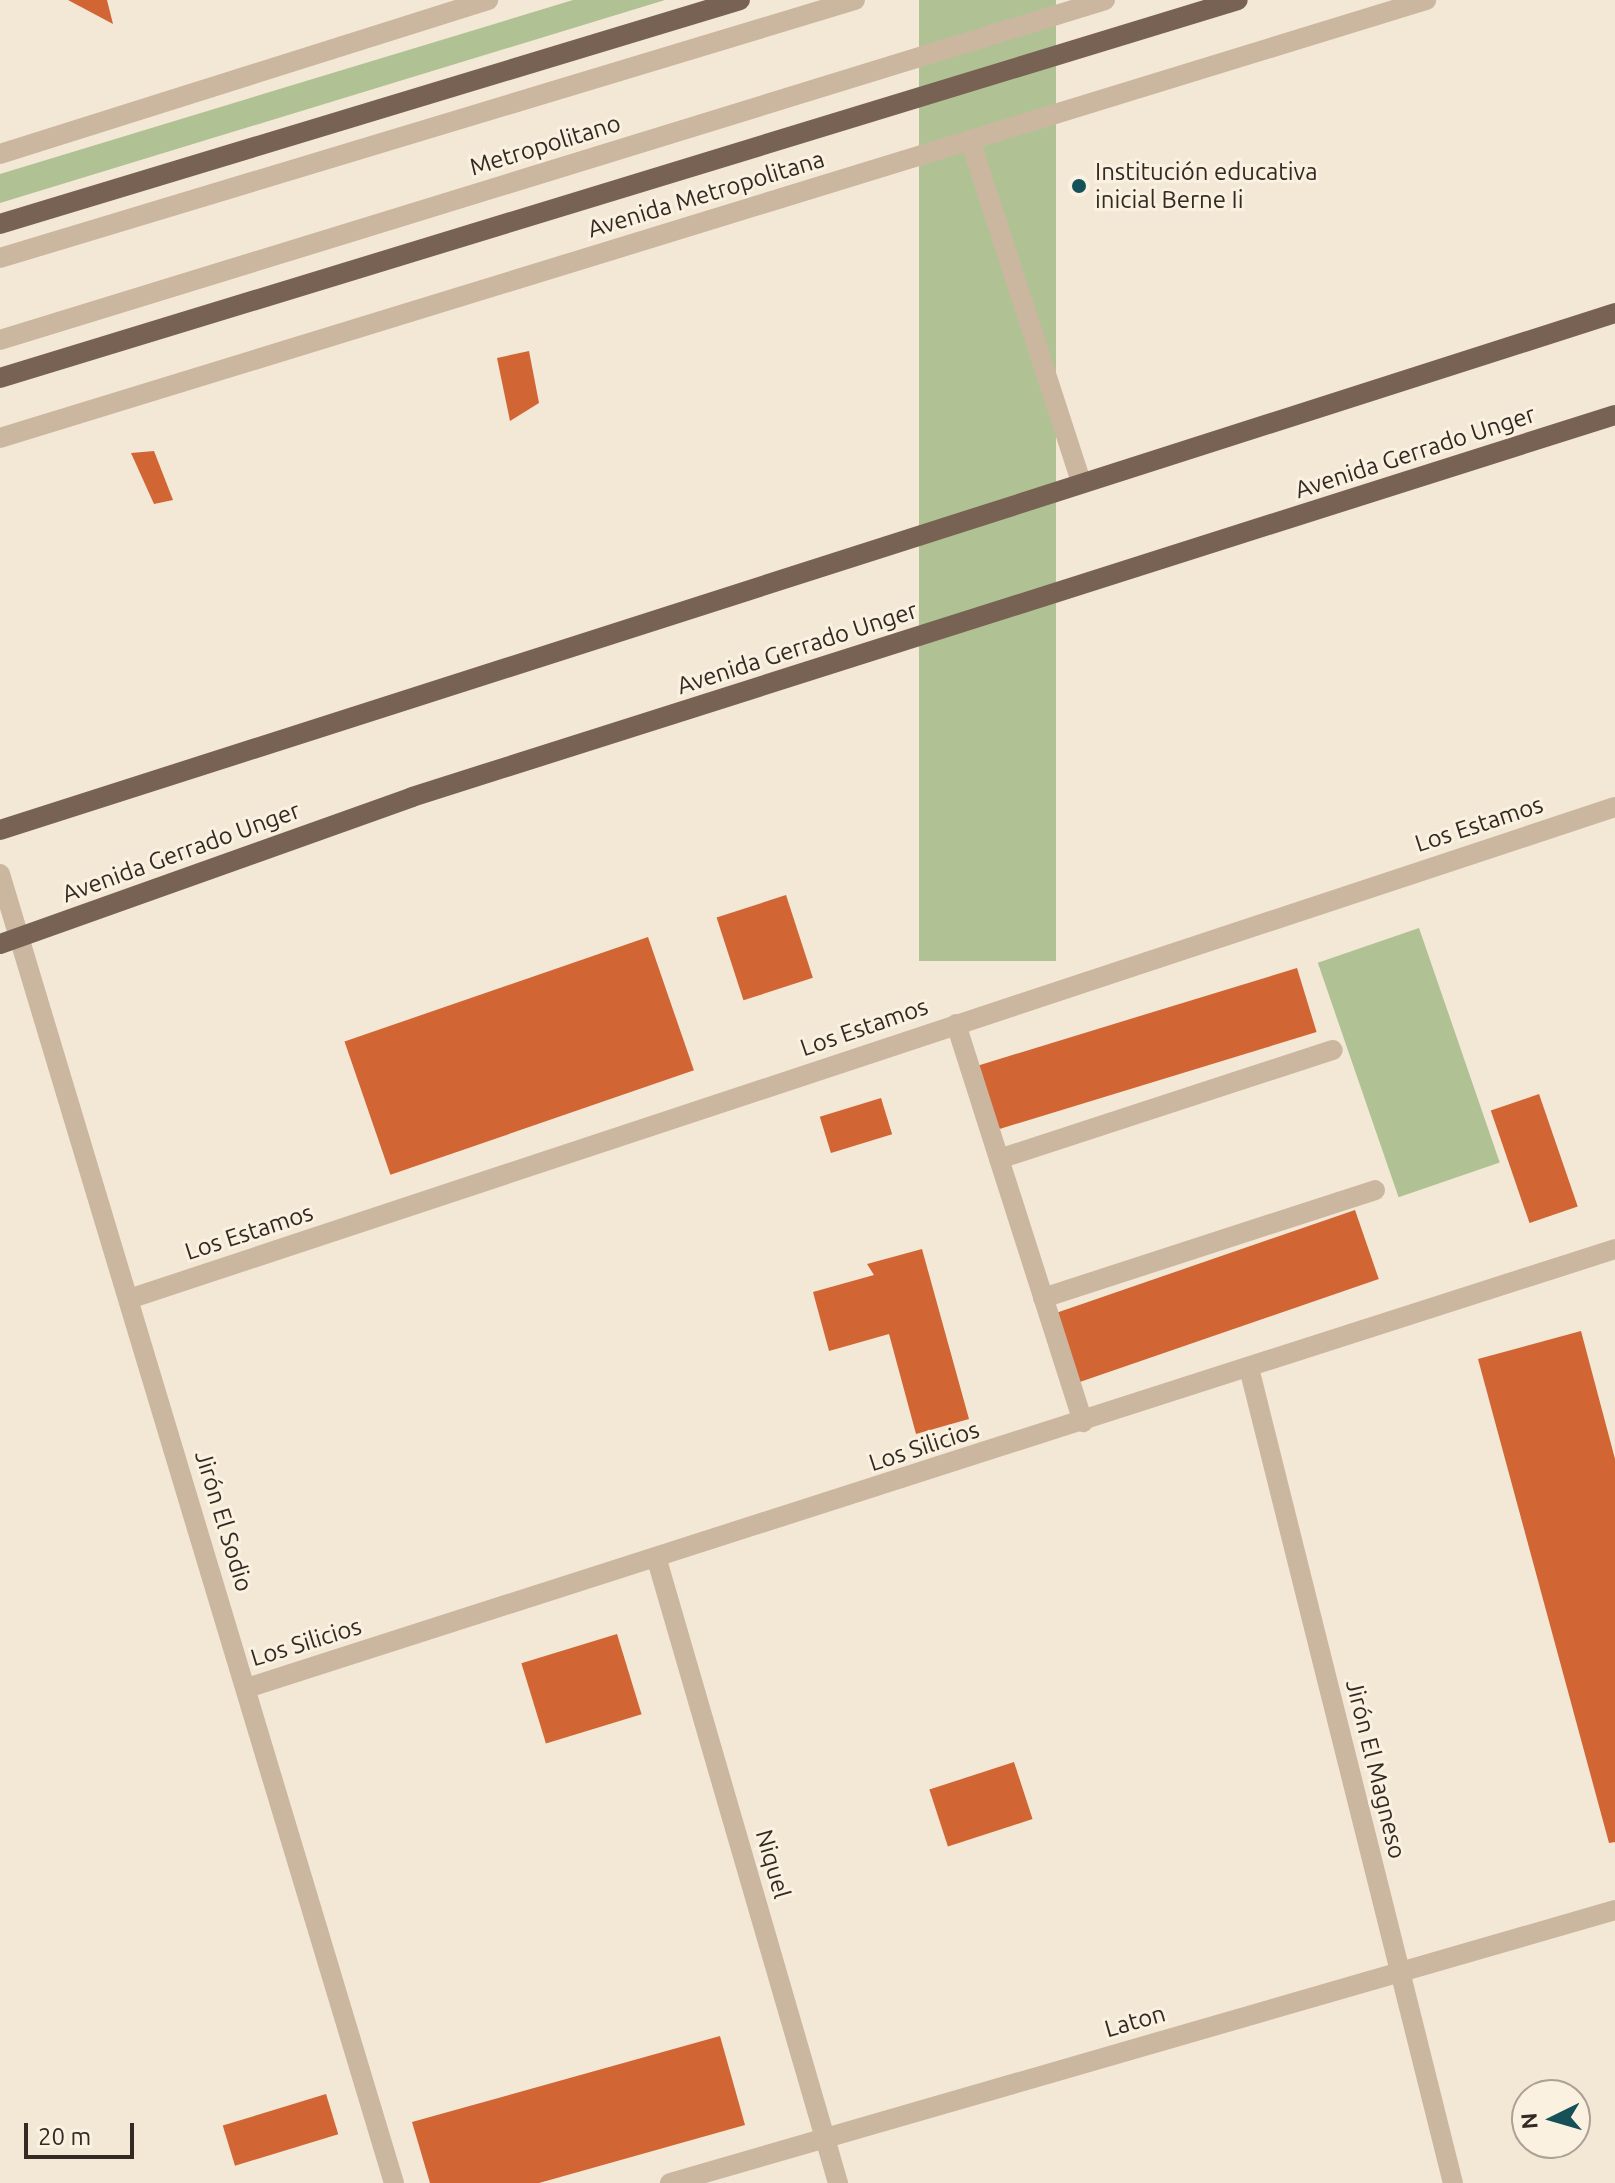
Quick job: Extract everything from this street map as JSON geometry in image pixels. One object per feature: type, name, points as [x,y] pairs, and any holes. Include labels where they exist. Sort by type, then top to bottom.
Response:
[{"type":"main road","points":[[0,224],[740,0]]},
{"type":"main road","name":"Avenida Metropolitana","points":[[0,378],[1238,0]]},
{"type":"main road","points":[[0,830],[1615,313]]},
{"type":"main road","name":"Avenida Gerrado Unger","points":[[8,941],[412,797],[1615,415]]},
{"type":"street","points":[[0,154],[488,0]]},
{"type":"street","name":"Metropolitano","points":[[0,258],[855,0]]},
{"type":"street","name":"Metropolitano","points":[[0,340],[1105,0]]},
{"type":"street","name":"Avenida Metropolitana","points":[[0,438],[1426,0]]},
{"type":"street","points":[[970,140],[1081,482]]},
{"type":"street","name":"Los Estamos","points":[[129,1299],[1615,807]]},
{"type":"street","name":"Jirón El Sodio","points":[[0,874],[8,941],[129,1299],[394,2183]]},
{"type":"street","points":[[956,1024],[1083,1422]]},
{"type":"street","points":[[999,1159],[1333,1050]]},
{"type":"street","points":[[1043,1298],[1375,1190]]},
{"type":"street","name":"Los Silicios","points":[[247,1688],[657,1560],[1615,1249]]},
{"type":"street","name":"Jirón El Magneso","points":[[1249,1368],[1453,2183]]},
{"type":"street","name":"Niquel","points":[[657,1560],[838,2183]]},
{"type":"street","name":"Laton","points":[[670,2183],[1615,1910]]},
{"type":"green space","points":[[573,0],[665,0],[0,203],[0,174]]},
{"type":"green space","points":[[919,0],[1056,0],[1056,961],[919,961]]},
{"type":"green space","points":[[1419,928],[1500,1162],[1399,1197],[1318,963]]},
{"type":"building","points":[[68,0],[107,0],[113,24]]},
{"type":"building","points":[[529,351],[539,403],[510,421],[497,358]]},
{"type":"building","points":[[154,451],[173,500],[154,504],[131,453]]},
{"type":"building","points":[[786,895],[813,978],[743,1000],[717,918]]},
{"type":"building","points":[[648,937],[694,1070],[390,1175],[344,1042]]},
{"type":"building","points":[[1297,968],[1317,1032],[997,1130],[978,1066]]},
{"type":"building","points":[[1539,1094],[1578,1207],[1530,1223],[1491,1111]]},
{"type":"building","points":[[881,1098],[892,1134],[831,1153],[820,1117]]},
{"type":"building","points":[[1355,1210],[1379,1279],[1079,1382],[1055,1313]]},
{"type":"building","points":[[922,1249],[969,1419],[916,1434],[889,1334],[829,1351],[813,1292],[874,1275],[867,1264]]},
{"type":"building","points":[[1581,1331],[1615,1459],[1615,1842],[1609,1843],[1478,1359]]},
{"type":"building","points":[[617,1634],[642,1714],[546,1744],[521,1663]]},
{"type":"building","points":[[1014,1762],[1033,1819],[948,1847],[929,1790]]},
{"type":"building","points":[[720,2036],[745,2125],[539,2183],[430,2183],[412,2122]]},
{"type":"building","points":[[326,2094],[338,2134],[235,2166],[223,2126]]},
{"type":"place","name":"Institución educativa inicial Berne Ii","points":[[1079,186]]}]
